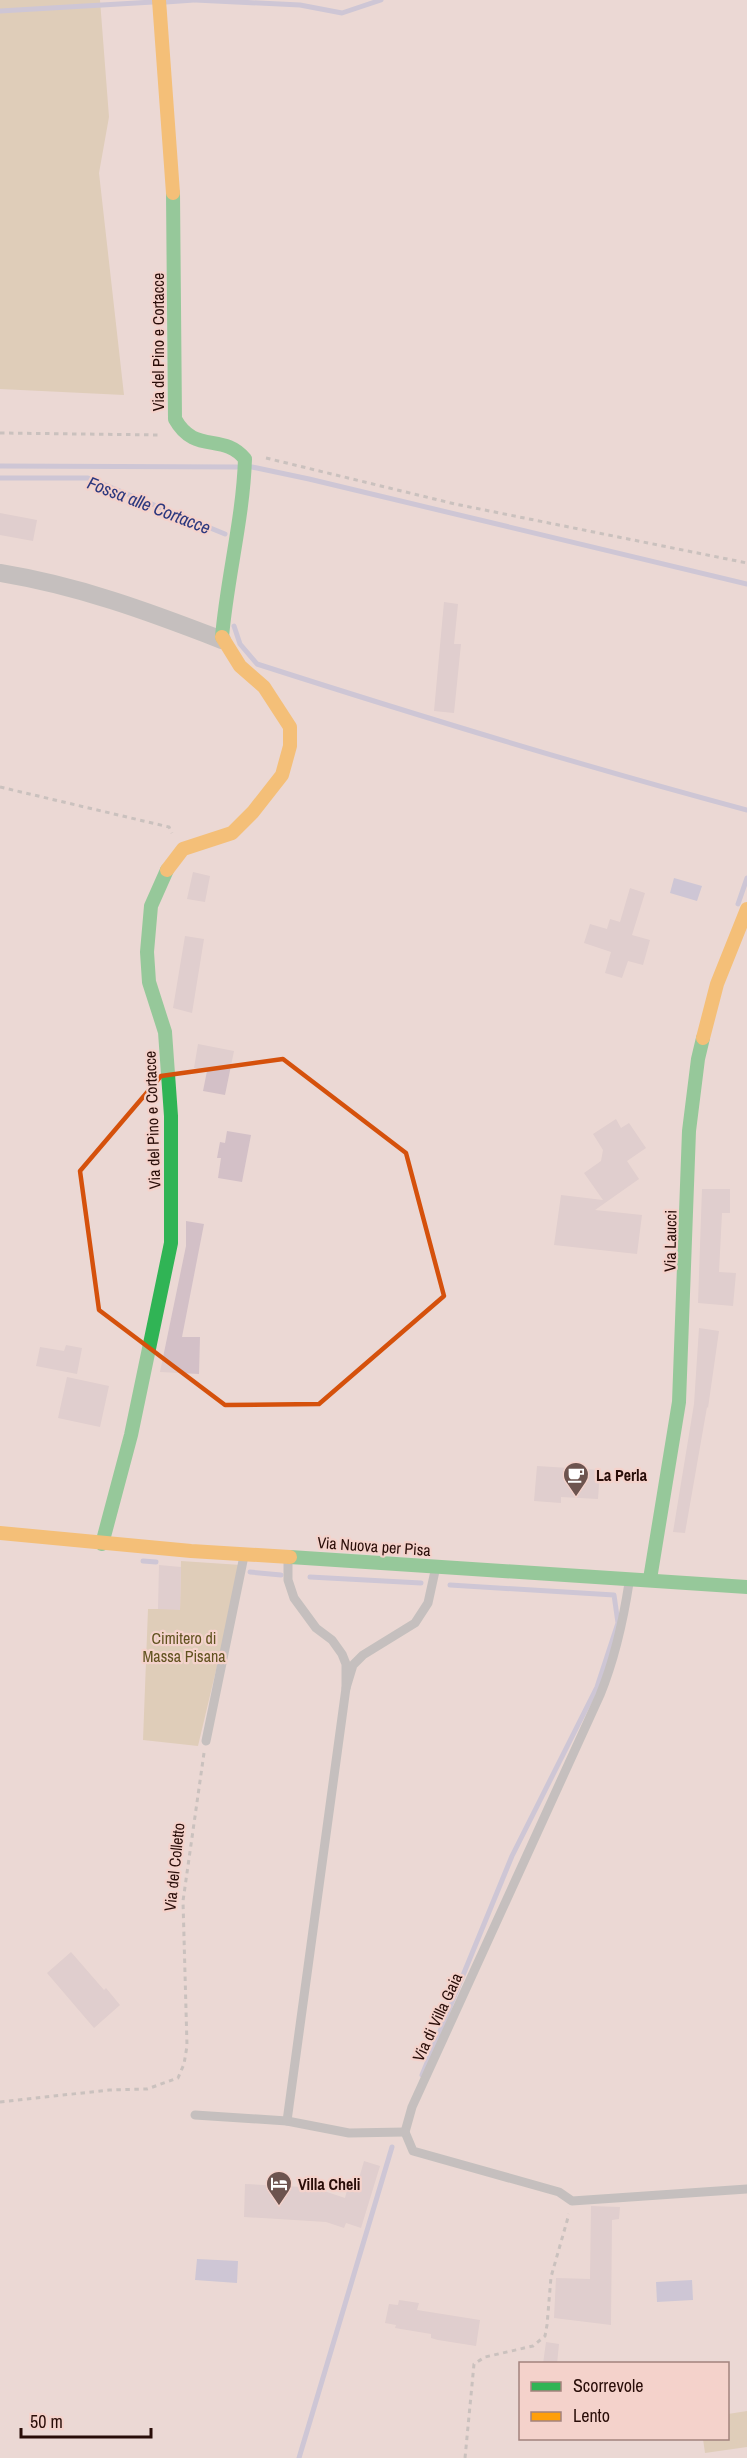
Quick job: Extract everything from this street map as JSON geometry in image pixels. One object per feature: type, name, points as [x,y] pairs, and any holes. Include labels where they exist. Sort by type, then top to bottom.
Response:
[{"type":"street","name":"Via del Pino e Cortacce","points":[[159,0],[175,216],[175,419],[184,435]]},
{"type":"street","points":[[184,435],[197,441],[228,446],[244,461],[222,640]]},
{"type":"street","points":[[0,573],[52,582],[138,607],[222,640],[240,666],[264,687],[290,727],[290,746],[282,775],[253,812],[232,833],[183,849]]},
{"type":"street","name":"Via del Pino e Cortacce","points":[[102,1544],[131,1435],[171,1243],[171,1116],[165,1032],[149,982],[147,952],[150,906],[169,866],[183,849]]},
{"type":"street","name":"Via Laucci","points":[[650,1579],[679,1402],[689,1131],[698,1059],[717,984],[747,909]]},
{"type":"street","name":"Via Nuova per Pisa","points":[[0,1533],[102,1544],[747,1587]]},
{"type":"lane","points":[[206,1741],[244,1554]]},
{"type":"lane","points":[[287,2121],[346,1688],[346,1664],[342,1654],[332,1640],[316,1628],[294,1598],[288,1580],[288,1557]]},
{"type":"lane","points":[[346,1688],[353,1665],[363,1655],[415,1623],[428,1603],[436,1567]]},
{"type":"lane","name":"Via di Villa Gaia","points":[[405,2132],[412,2107],[600,1695],[613,1662],[621,1632],[629,1578]]},
{"type":"lane","points":[[195,2115],[287,2121],[349,2133],[405,2132],[413,2151],[559,2192],[572,2201],[747,2189]]},
{"type":"path","points":[[0,433],[184,435]]},
{"type":"path","points":[[244,461],[747,562]]},
{"type":"path","points":[[0,787],[168,827],[183,849]]},
{"type":"path","name":"Via del Colletto","points":[[0,2102],[109,2090],[147,2089],[178,2078],[184,2064],[187,2046],[183,1901],[206,1741]]},
{"type":"path","points":[[465,2458],[474,2364],[485,2357],[533,2346],[544,2336],[548,2325],[551,2277],[572,2201]]},
{"type":"highlighted area","points":[[283,1059],[406,1153],[444,1296],[319,1404],[225,1405],[99,1310],[80,1171],[161,1076]]},
{"type":"green space","points":[[0,0],[100,0],[109,117],[99,173],[124,395],[0,389]]},
{"type":"green space","name":"Cimitero di Massa Pisana","points":[[181,1561],[241,1565],[198,1746],[143,1740],[148,1609],[180,1609]]},
{"type":"green space","points":[[747,2411],[747,2447],[705,2453],[703,2440],[729,2440],[729,2414]]},
{"type":"water","points":[[674,878],[702,886],[697,901],[670,893]]},
{"type":"water","points":[[197,2259],[238,2261],[237,2283],[195,2280]]},
{"type":"water","points":[[692,2280],[693,2300],[657,2302],[656,2282]]},
{"type":"building","points":[[0,513],[37,520],[33,541],[0,535]]},
{"type":"building","points":[[444,602],[458,604],[454,644],[461,644],[454,713],[434,711]]},
{"type":"building","points":[[193,872],[210,876],[205,902],[187,899]]},
{"type":"building","points":[[630,888],[645,893],[632,935],[650,940],[643,965],[628,961],[622,978],[605,973],[611,952],[584,943],[590,924],[607,929],[610,919],[620,922]]},
{"type":"building","points":[[185,936],[204,939],[192,1013],[173,1008]]},
{"type":"building","points":[[198,1044],[234,1051],[225,1095],[203,1091],[207,1071],[194,1068]]},
{"type":"building","points":[[616,1119],[621,1128],[629,1123],[646,1148],[627,1161],[639,1179],[595,1210],[642,1215],[637,1254],[554,1245],[561,1195],[603,1200],[584,1173],[601,1161],[603,1150],[593,1134]]},
{"type":"building","points":[[227,1131],[251,1135],[242,1182],[218,1178],[221,1158],[217,1158],[220,1142],[225,1143]]},
{"type":"building","points":[[702,1189],[730,1189],[730,1213],[722,1213],[719,1272],[736,1273],[733,1306],[698,1303]]},
{"type":"building","points":[[186,1221],[204,1224],[182,1337],[200,1337],[199,1374],[160,1372],[186,1246]]},
{"type":"building","points":[[699,1328],[719,1331],[708,1408],[685,1533],[673,1532],[694,1404]]},
{"type":"building","points":[[66,1345],[82,1348],[77,1374],[36,1366],[40,1347],[64,1351]]},
{"type":"building","points":[[67,1377],[109,1386],[100,1427],[58,1418]]},
{"type":"building","points":[[537,1466],[600,1470],[598,1499],[561,1497],[561,1503],[534,1501]]},
{"type":"building","points":[[159,1565],[181,1567],[180,1610],[158,1609]]},
{"type":"building","points":[[71,1952],[120,2005],[94,2028],[47,1973]]},
{"type":"building","points":[[364,2161],[380,2166],[361,2228],[346,2223],[344,2228],[326,2222],[244,2217],[245,2184],[322,2188],[321,2190],[345,2198],[348,2186],[356,2189]]},
{"type":"building","points":[[591,2206],[620,2207],[619,2219],[612,2220],[611,2325],[554,2318],[556,2278],[590,2279]]},
{"type":"building","points":[[399,2300],[419,2303],[417,2310],[480,2320],[476,2346],[438,2340],[431,2338],[431,2334],[395,2328],[396,2325],[385,2323],[389,2304],[398,2305]]},
{"type":"building","points":[[546,2342],[559,2344],[557,2362],[543,2362]]},
{"type":"waterway","points":[[166,2],[194,0]]},
{"type":"waterway","points":[[195,0],[300,5],[342,13],[381,0]]},
{"type":"waterway","points":[[0,11],[153,2]]},
{"type":"waterway","points":[[0,466],[237,467]]},
{"type":"waterway","points":[[252,467],[747,584]]},
{"type":"waterway","name":"Fossa alle Cortacce","points":[[0,478],[88,478],[225,534]]},
{"type":"waterway","points":[[234,626],[240,644],[257,664],[501,740],[747,810]]},
{"type":"waterway","points":[[738,904],[747,878]]},
{"type":"waterway","points":[[143,1561],[156,1562]]},
{"type":"waterway","points":[[250,1572],[281,1575]]},
{"type":"waterway","points":[[310,1577],[421,1583]]},
{"type":"waterway","points":[[422,2075],[512,1856],[597,1687],[618,1623],[614,1595],[450,1585]]},
{"type":"waterway","points":[[299,2458],[392,2147]]},
{"type":"traffic: fast","points":[[173,193],[175,419],[191,437],[228,446],[245,459],[244,481],[222,637]]},
{"type":"traffic: fast","points":[[102,1544],[131,1435],[171,1243],[171,1116],[165,1032],[149,982],[147,952],[151,906],[167,870]]},
{"type":"traffic: fast","points":[[650,1579],[679,1402],[689,1131],[698,1059],[703,1038]]},
{"type":"traffic: fast","points":[[290,1557],[747,1587]]},
{"type":"traffic: slow","points":[[159,0],[173,193]]},
{"type":"traffic: slow","points":[[167,870],[183,849],[232,833],[253,812],[282,775],[290,746],[290,727],[264,687],[240,666],[222,637]]},
{"type":"traffic: slow","points":[[703,1038],[717,984],[747,909]]},
{"type":"traffic: slow","points":[[0,1533],[191,1551],[290,1557]]},
{"type":"place","name":"La Perla","points":[[576,1498]]},
{"type":"place","name":"Villa Cheli","points":[[279,2207]]}]
